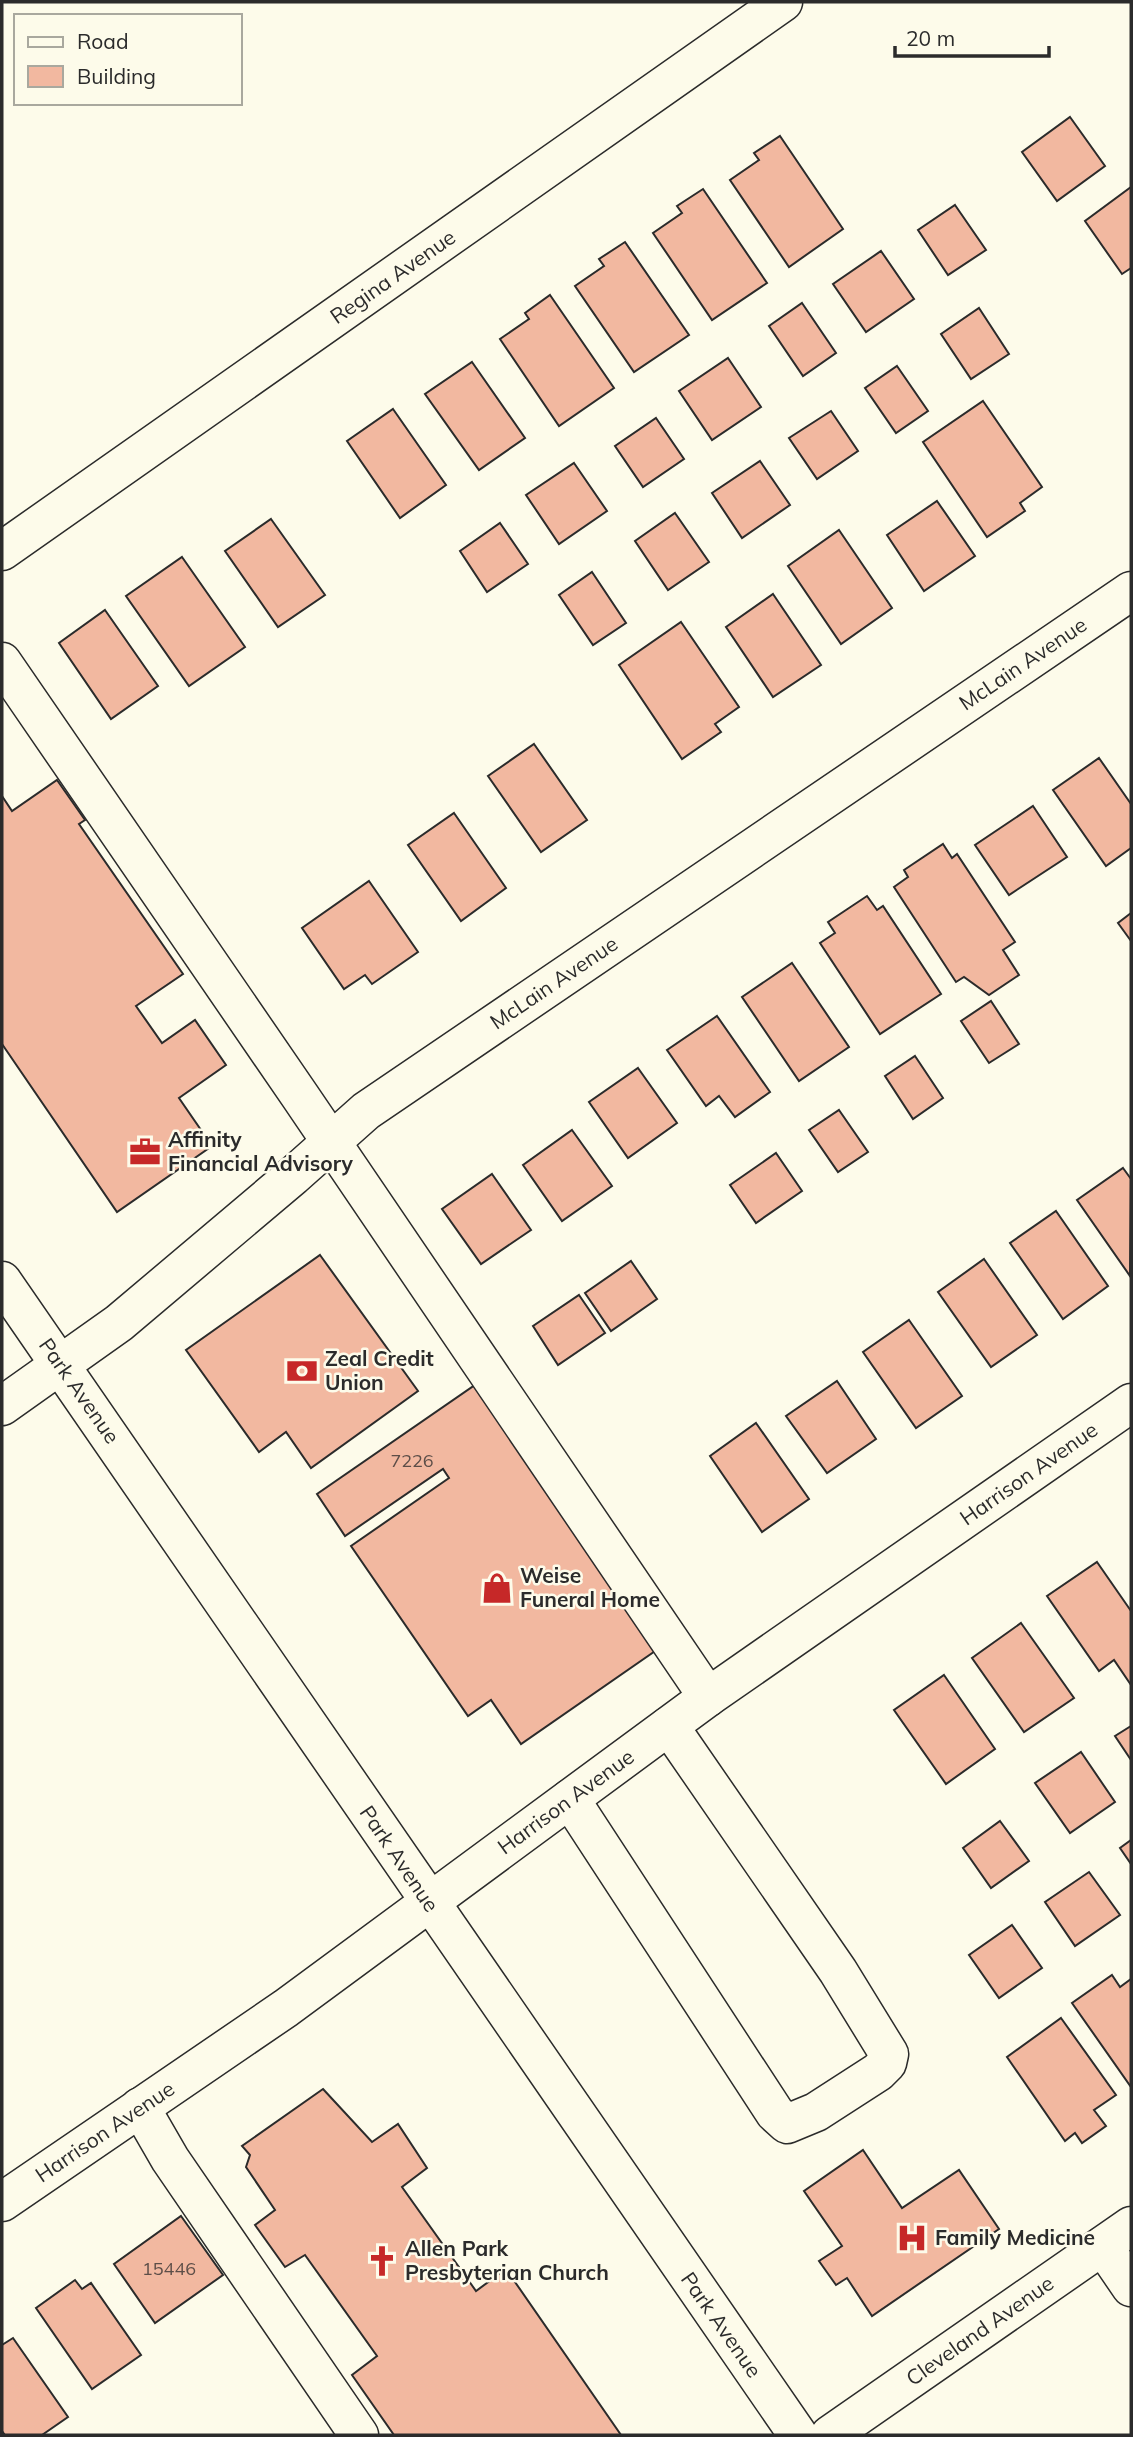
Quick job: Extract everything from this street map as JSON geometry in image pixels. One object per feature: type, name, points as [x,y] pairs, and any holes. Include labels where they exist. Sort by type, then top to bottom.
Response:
[{"type":"street","name":"Regina Avenue","points":[[2,551],[783,2]]},
{"type":"street","name":"McLain Avenue","points":[[2,1406],[119,1323],[366,1111],[1131,591]]},
{"type":"street","points":[[2,662],[708,1697]]},
{"type":"street","name":"Park Avenue","points":[[2,1281],[429,1904],[798,2435]]},
{"type":"street","name":"Harrison Avenue","points":[[2,2202],[286,2008],[708,1697],[1131,1403]]},
{"type":"street","points":[[570,1799],[775,2113],[787,2124],[816,2112],[878,2071],[887,2063],[889,2054],[838,1971],[669,1726]]},
{"type":"street","points":[[140,2108],[170,2160],[359,2435]]},
{"type":"street","points":[[1117,2236],[1131,2287]]},
{"type":"street","name":"Cleveland Avenue","points":[[830,2435],[1117,2236]]},
{"type":"building","points":[[1070,117],[1105,166],[1057,201],[1022,152]]},
{"type":"building","points":[[780,136],[843,229],[789,267],[730,180],[759,160],[754,153]]},
{"type":"building","points":[[1131,187],[1131,268],[1122,274],[1085,221]]},
{"type":"building","points":[[703,189],[767,283],[712,320],[653,233],[682,213],[677,206]]},
{"type":"building","points":[[955,205],[986,250],[948,275],[918,230]]},
{"type":"building","points":[[625,242],[689,335],[634,372],[575,286],[604,266],[599,259]]},
{"type":"building","points":[[881,251],[914,299],[866,332],[833,284]]},
{"type":"building","points":[[550,295],[614,388],[559,426],[500,339],[529,319],[525,313]]},
{"type":"building","points":[[802,303],[836,353],[803,376],[769,326]]},
{"type":"building","points":[[979,308],[1009,354],[971,379],[941,334]]},
{"type":"building","points":[[728,358],[761,407],[712,440],[679,391]]},
{"type":"building","points":[[472,362],[525,438],[479,470],[425,394]]},
{"type":"building","points":[[897,366],[928,411],[896,433],[865,388]]},
{"type":"building","points":[[983,401],[1042,487],[1020,503],[1025,511],[987,537],[923,442]]},
{"type":"building","points":[[393,409],[446,485],[400,518],[347,441]]},
{"type":"building","points":[[831,411],[858,451],[817,479],[789,438]]},
{"type":"building","points":[[656,418],[684,459],[643,487],[615,446]]},
{"type":"building","points":[[760,461],[790,505],[742,538],[712,493]]},
{"type":"building","points":[[574,463],[607,511],[559,544],[526,495]]},
{"type":"building","points":[[937,501],[975,556],[924,591],[887,535]]},
{"type":"building","points":[[675,513],[709,562],[668,590],[635,541]]},
{"type":"building","points":[[271,519],[325,595],[278,627],[225,551]]},
{"type":"building","points":[[500,523],[528,564],[487,592],[460,551]]},
{"type":"building","points":[[839,530],[892,608],[841,644],[788,566]]},
{"type":"building","points":[[182,557],[245,647],[189,686],[126,596]]},
{"type":"building","points":[[592,572],[626,623],[593,645],[559,595]]},
{"type":"building","points":[[773,594],[821,665],[773,697],[726,627]]},
{"type":"building","points":[[105,610],[158,686],[111,719],[59,643]]},
{"type":"building","points":[[681,622],[739,707],[715,724],[721,732],[682,759],[619,665]]},
{"type":"building","points":[[534,744],[587,820],[541,852],[488,776]]},
{"type":"building","points":[[1099,758],[1131,804],[1131,848],[1106,866],[1053,790]]},
{"type":"building","points":[[57,780],[85,820],[79,824],[183,974],[136,1006],[162,1043],[195,1020],[226,1065],[179,1098],[212,1146],[117,1212],[2,1044],[2,796],[12,811]]},
{"type":"building","points":[[1033,806],[1067,857],[1009,895],[975,845]]},
{"type":"building","points":[[454,813],[506,888],[461,921],[408,845]]},
{"type":"building","points":[[943,844],[952,858],[957,854],[1015,942],[1003,950],[1019,975],[989,995],[964,977],[956,982],[894,887],[908,877],[904,870]]},
{"type":"building","points":[[369,881],[418,952],[372,984],[365,975],[344,989],[302,928]]},
{"type":"building","points":[[867,896],[877,910],[883,906],[941,994],[880,1034],[820,943],[835,933],[828,922]]},
{"type":"building","points":[[1131,913],[1131,941],[1118,923]]},
{"type":"building","points":[[792,963],[849,1047],[799,1081],[742,997]]},
{"type":"building","points":[[991,1001],[1019,1044],[989,1063],[961,1021]]},
{"type":"building","points":[[717,1016],[770,1092],[735,1117],[719,1096],[706,1106],[667,1050]]},
{"type":"building","points":[[915,1056],[943,1098],[913,1119],[885,1076]]},
{"type":"building","points":[[638,1068],[677,1123],[628,1158],[589,1102]]},
{"type":"building","points":[[839,1110],[868,1152],[838,1172],[809,1130]]},
{"type":"building","points":[[572,1130],[612,1186],[562,1221],[523,1165]]},
{"type":"building","points":[[776,1153],[802,1191],[756,1223],[730,1185]]},
{"type":"building","points":[[1123,1168],[1131,1179],[1130,1276],[1077,1200]]},
{"type":"building","points":[[492,1174],[531,1230],[481,1264],[442,1209]]},
{"type":"building","points":[[1056,1211],[1108,1286],[1063,1319],[1010,1243]]},
{"type":"building","name":"Zeal Credit Union","points":[[320,1255],[418,1391],[311,1468],[286,1432],[259,1452],[186,1350]]},
{"type":"building","points":[[984,1259],[1037,1335],[991,1367],[938,1292]]},
{"type":"building","points":[[631,1261],[657,1299],[611,1331],[585,1293]]},
{"type":"building","points":[[579,1295],[605,1333],[558,1365],[533,1326]]},
{"type":"building","points":[[909,1320],[962,1396],[916,1428],[863,1352]]},
{"type":"building","points":[[837,1381],[876,1439],[827,1473],[786,1416]]},
{"type":"building","points":[[475,1385],[658,1649],[521,1744],[491,1700],[468,1716],[351,1546],[449,1478],[443,1469],[345,1536],[317,1494]]},
{"type":"building","points":[[756,1423],[809,1499],[762,1532],[710,1456]]},
{"type":"building","points":[[1097,1562],[1131,1611],[1131,1685],[1114,1660],[1099,1671],[1047,1596]]},
{"type":"building","points":[[1021,1623],[1074,1698],[1024,1732],[972,1658]]},
{"type":"building","points":[[944,1675],[995,1749],[946,1784],[894,1710]]},
{"type":"building","points":[[1131,1726],[1131,1760],[1115,1736]]},
{"type":"building","points":[[1081,1752],[1115,1802],[1070,1833],[1035,1783]]},
{"type":"building","points":[[1000,1821],[1029,1861],[991,1888],[963,1848]]},
{"type":"building","points":[[1131,1840],[1131,1864],[1120,1848]]},
{"type":"building","points":[[1089,1872],[1120,1915],[1075,1946],[1045,1902]]},
{"type":"building","points":[[1012,1925],[1042,1968],[999,1998],[969,1955]]},
{"type":"building","points":[[1112,1975],[1120,1987],[1131,1979],[1131,2087],[1072,2003]]},
{"type":"building","points":[[1061,2018],[1116,2095],[1094,2110],[1106,2126],[1082,2143],[1075,2133],[1065,2141],[1007,2057]]},
{"type":"building","name":"Allen Park Presbyterian Church","points":[[323,2089],[372,2142],[398,2124],[427,2168],[402,2187],[476,2291],[506,2269],[621,2435],[394,2435],[352,2375],[377,2356],[305,2255],[285,2267],[255,2225],[275,2210],[246,2167],[250,2155],[242,2146]]},
{"type":"building","name":"Family Medicine","points":[[863,2150],[902,2208],[959,2170],[999,2229],[872,2316],[847,2278],[836,2285],[819,2261],[842,2246],[804,2191]]},
{"type":"building","points":[[181,2216],[223,2275],[155,2323],[114,2264]]},
{"type":"building","points":[[75,2280],[82,2289],[91,2283],[141,2355],[92,2389],[36,2308]]},
{"type":"building","points":[[13,2338],[68,2417],[42,2435],[5,2435],[2,2431],[2,2345]]},
{"type":"place","name":"Affinity Financial Advisory","points":[[145,1152]]},
{"type":"place","name":"Zeal Credit Union","points":[[302,1371]]},
{"type":"place","name":"Weise Funeral Home","points":[[497,1588]]},
{"type":"place","name":"Family Medicine","points":[[912,2238]]},
{"type":"place","name":"Allen Park Presbyterian Church","points":[[382,2261]]}]
